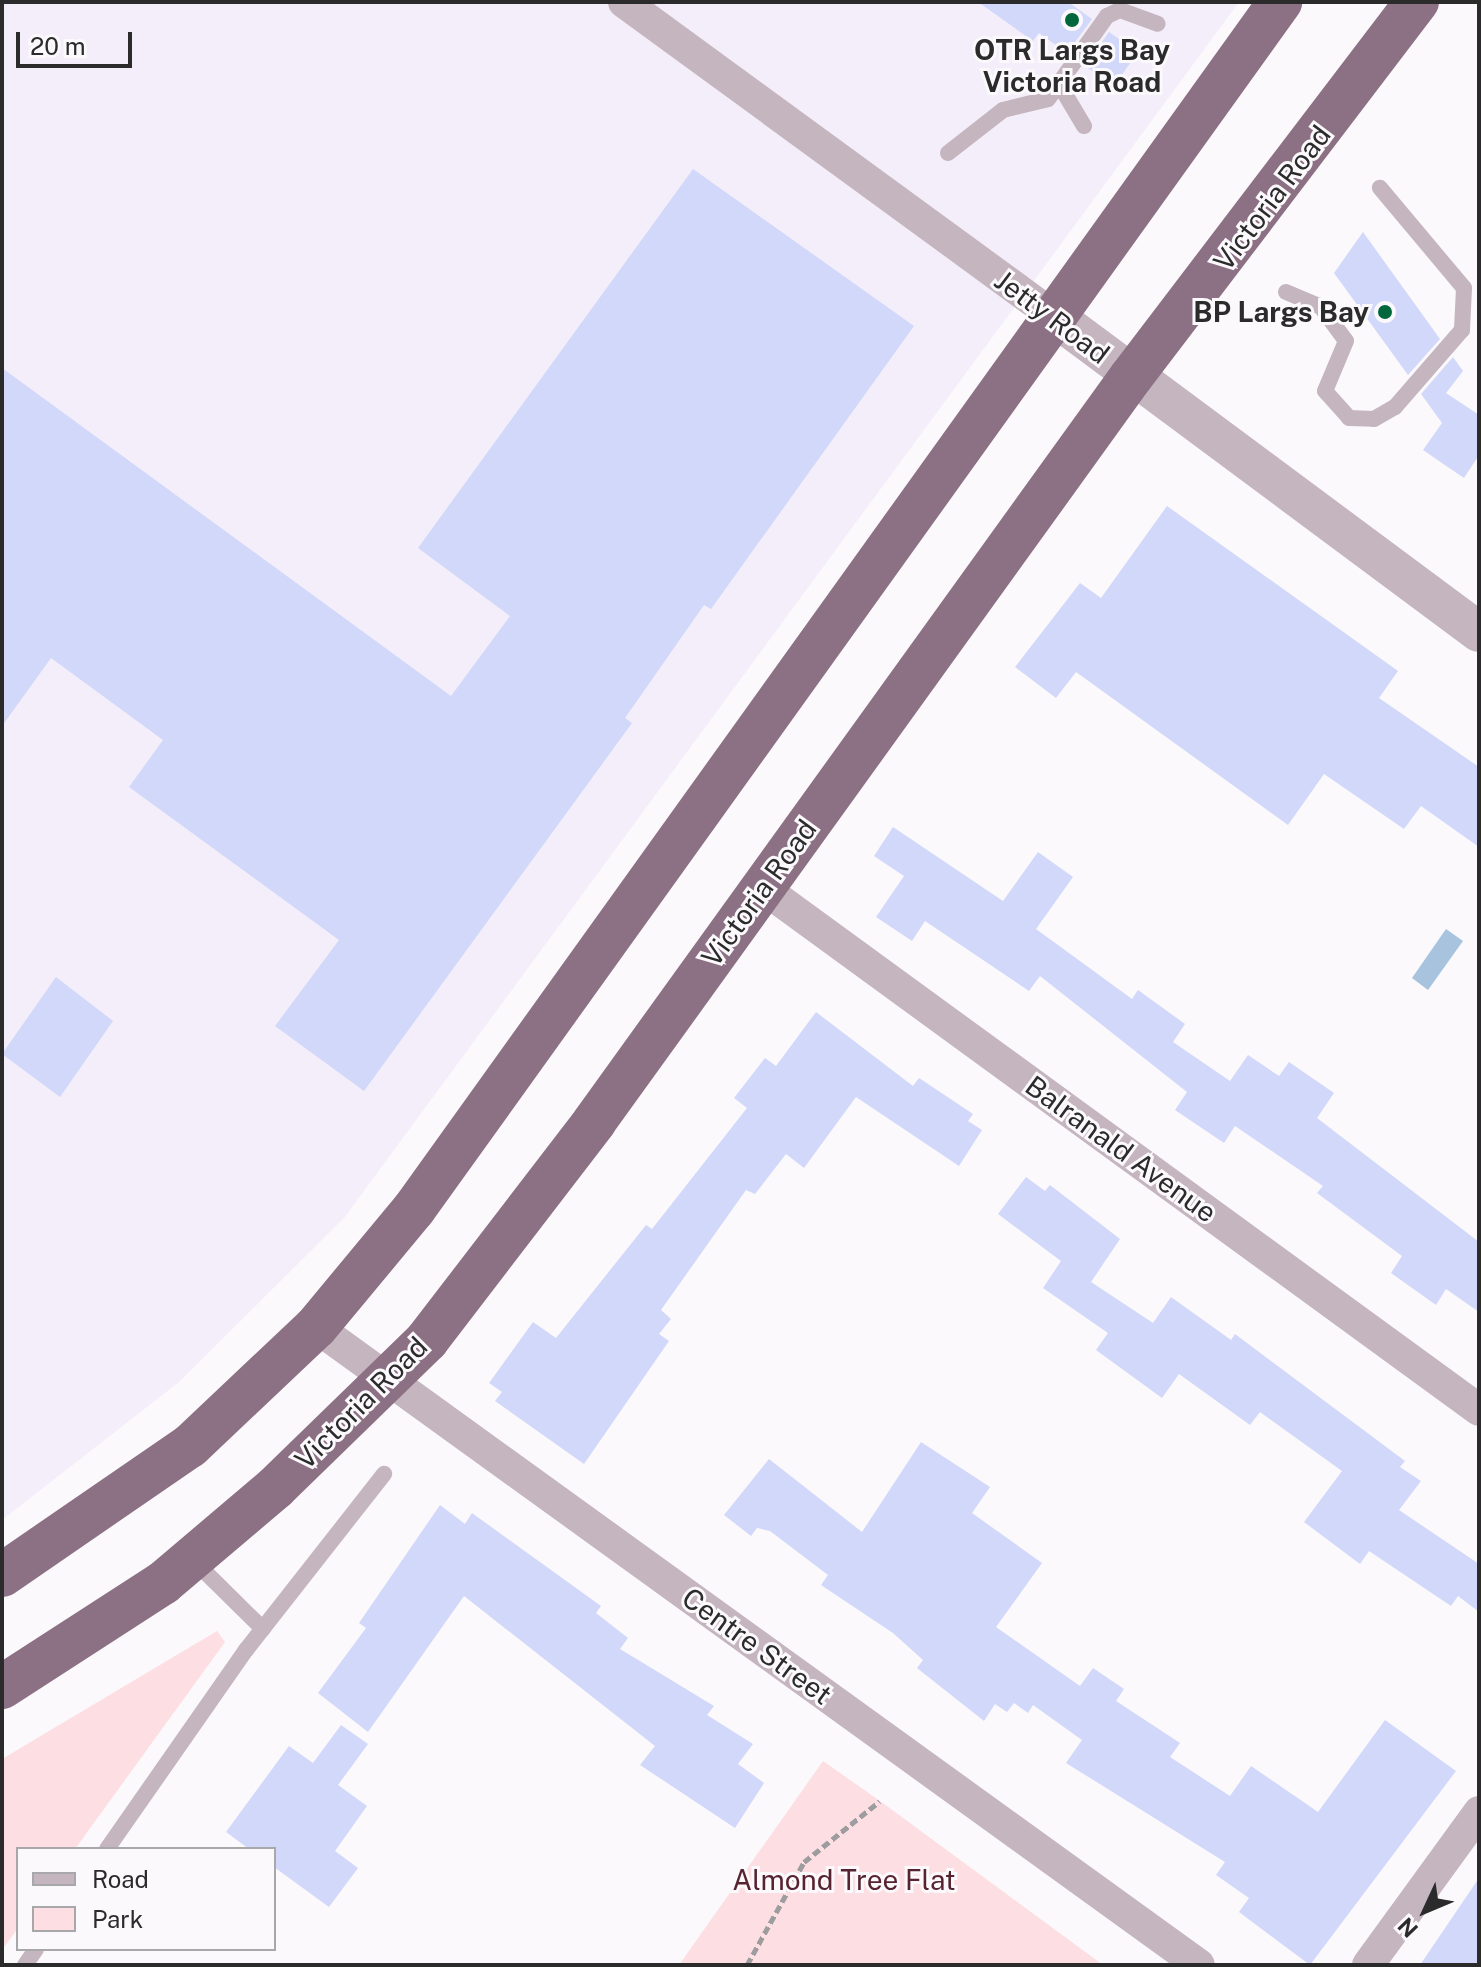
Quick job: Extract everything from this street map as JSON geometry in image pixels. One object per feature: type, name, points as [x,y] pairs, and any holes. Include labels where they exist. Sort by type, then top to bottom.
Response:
[{"type":"highway","points":[[2,1575],[190,1446],[316,1327],[512,1081],[1051,314],[1280,2]]},
{"type":"highway","name":"Victoria Road","points":[[2,1687],[191,1559],[388,1380],[498,1249],[1131,377],[1417,2]]},
{"type":"street","name":"Jetty Road","points":[[624,2],[1479,632]]},
{"type":"street","name":"Balranald Avenue","points":[[763,888],[1479,1410]]},
{"type":"street","name":"Centre Street","points":[[316,1327],[1199,1965]]},
{"type":"street","points":[[1368,1965],[1479,1812]]},
{"type":"lane","points":[[948,153],[1003,110],[1048,99],[1107,16],[1120,10],[1158,24]]},
{"type":"lane","points":[[1059,84],[1084,126]]},
{"type":"lane","points":[[1286,292],[1321,307],[1346,341],[1325,391],[1349,418],[1374,419],[1395,407],[1462,330],[1464,288],[1380,188]]},
{"type":"lane","points":[[108,1847],[263,1629],[384,1474]]},
{"type":"lane","points":[[191,1559],[263,1629]]},
{"type":"path","points":[[747,1965],[804,1862],[846,1836],[880,1801]]},
{"type":"shaded area","points":[[2,2],[1239,2],[344,1218],[179,1382],[2,1520]]},
{"type":"green space","points":[[217,1631],[225,1642],[76,1847],[16,1847],[16,1931],[2,1950],[2,1759]]},
{"type":"green space","name":"Almond Tree Flat","points":[[823,1761],[880,1801],[1103,1965],[679,1965]]},
{"type":"water","points":[[1446,929],[1463,941],[1428,990],[1412,978]]},
{"type":"building","points":[[978,2],[1068,2],[1092,19],[1067,53],[1039,33],[1033,41]]},
{"type":"building","points":[[1109,32],[1138,52],[1114,86],[1085,66]]},
{"type":"building","points":[[693,169],[914,326],[711,609],[704,605],[625,718],[632,723],[364,1091],[275,1026],[339,940],[129,787],[163,740],[51,658],[2,726],[2,368],[451,696],[510,616],[418,548]]},
{"type":"building","points":[[1363,232],[1440,339],[1408,375],[1334,273]]},
{"type":"building","points":[[1453,357],[1463,371],[1446,393],[1479,415],[1479,455],[1464,478],[1423,450],[1442,423],[1421,394]]},
{"type":"building","points":[[1167,506],[1398,671],[1379,698],[1479,767],[1479,847],[1421,806],[1404,829],[1324,774],[1288,825],[1076,672],[1056,698],[1015,667],[1080,583],[1101,598]]},
{"type":"building","points":[[893,827],[1003,901],[1038,852],[1073,877],[1036,929],[1132,999],[1138,990],[1185,1024],[1173,1042],[1230,1081],[1248,1055],[1279,1076],[1289,1062],[1334,1093],[1317,1118],[1479,1242],[1479,1312],[1446,1289],[1436,1305],[1391,1273],[1402,1256],[1317,1193],[1323,1186],[1235,1126],[1224,1143],[1175,1110],[1187,1092],[1040,976],[1029,991],[925,921],[912,941],[876,917],[904,876],[874,856]]},
{"type":"building","points":[[56,977],[113,1021],[60,1097],[2,1054]]},
{"type":"building","points":[[816,1012],[913,1086],[919,1078],[973,1114],[968,1121],[982,1130],[959,1166],[856,1097],[804,1168],[786,1154],[755,1194],[746,1190],[661,1310],[671,1319],[659,1334],[669,1341],[584,1464],[495,1401],[502,1392],[489,1383],[533,1322],[556,1338],[646,1225],[652,1229],[747,1108],[734,1098],[765,1058],[776,1066]]},
{"type":"building","points":[[1026,1177],[1045,1191],[1050,1185],[1120,1239],[1091,1282],[1153,1323],[1171,1297],[1231,1340],[1235,1334],[1405,1461],[1400,1467],[1421,1481],[1399,1510],[1479,1564],[1479,1612],[1458,1596],[1451,1606],[1369,1551],[1360,1564],[1304,1522],[1342,1471],[1260,1412],[1250,1425],[1179,1374],[1162,1398],[1096,1350],[1108,1333],[1043,1288],[1061,1261],[998,1214]]},
{"type":"building","points":[[921,1442],[990,1487],[972,1513],[1042,1563],[996,1627],[1080,1686],[1093,1668],[1124,1689],[1116,1701],[1180,1743],[1170,1757],[1230,1796],[1251,1766],[1318,1812],[1385,1720],[1456,1771],[1310,1965],[1239,1912],[1249,1898],[1216,1875],[1225,1862],[1066,1763],[1082,1740],[1033,1705],[1028,1713],[1014,1703],[1007,1712],[995,1704],[984,1721],[917,1668],[923,1660],[893,1633],[821,1585],[828,1575],[770,1531],[757,1528],[751,1536],[724,1515],[769,1459],[862,1532]]},
{"type":"building","points":[[440,1505],[465,1524],[472,1513],[601,1606],[596,1613],[628,1638],[620,1649],[714,1706],[707,1715],[753,1744],[738,1764],[764,1783],[735,1828],[640,1765],[655,1746],[464,1596],[368,1732],[318,1693],[366,1628],[359,1623]]},
{"type":"building","points":[[341,1725],[368,1744],[338,1785],[367,1806],[335,1851],[358,1868],[329,1907],[276,1868],[276,1847],[246,1847],[226,1832],[289,1746],[313,1763]]},
{"type":"building","points":[[1479,1878],[1479,1965],[1420,1965]]},
{"type":"place","name":"OTR Largs Bay Victoria Road","points":[[1072,20]]},
{"type":"place","name":"BP Largs Bay","points":[[1385,312]]}]
